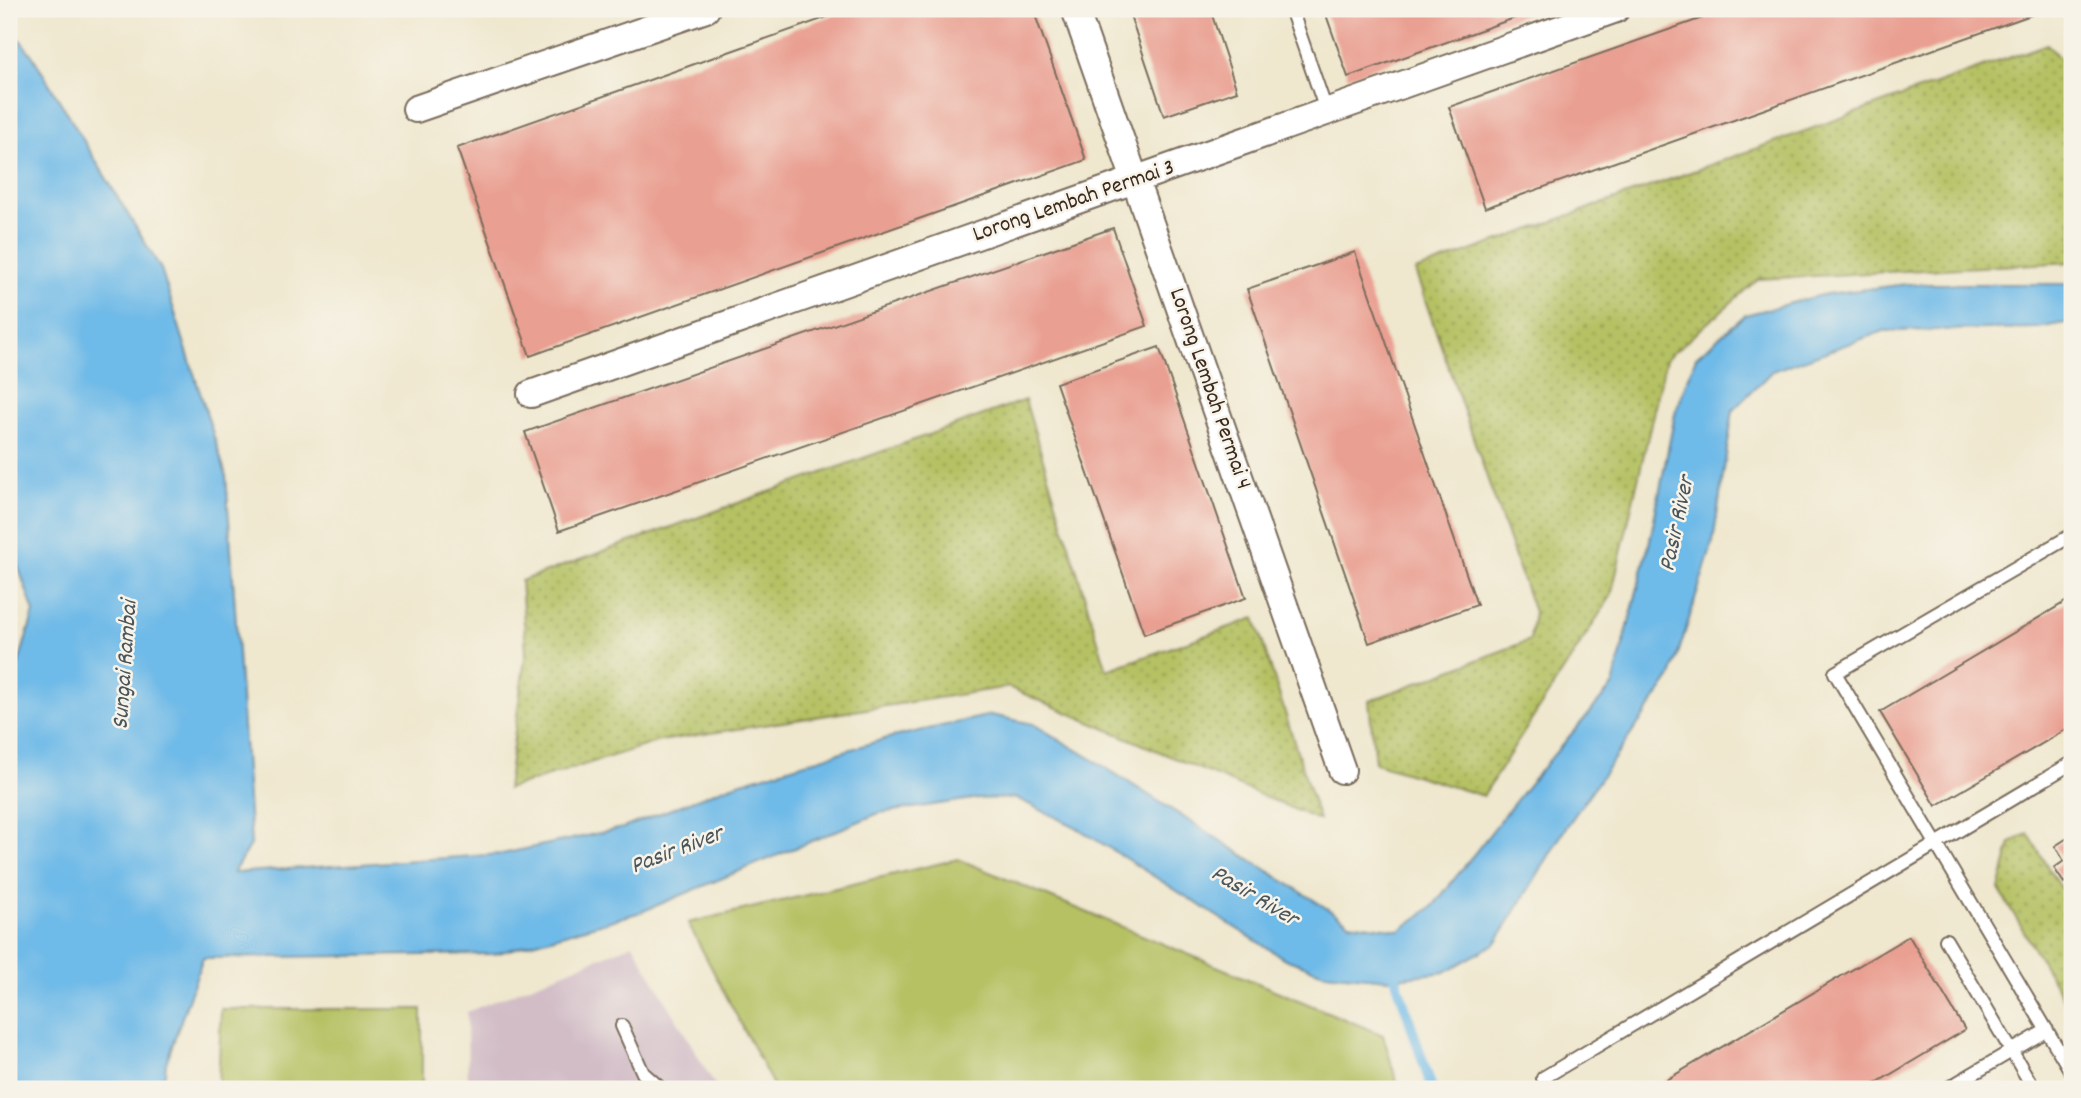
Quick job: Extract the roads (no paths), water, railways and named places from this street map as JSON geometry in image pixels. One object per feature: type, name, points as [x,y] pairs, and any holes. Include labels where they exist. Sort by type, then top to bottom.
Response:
[{"type":"street","points":[[416,109],[706,9]]},
{"type":"street","name":"Lorong Lembah Permai 4","points":[[1075,9],[1342,770]]},
{"type":"street","name":"Lorong Lembah Permai 3","points":[[531,394],[1616,9]]},
{"type":"lane","points":[[1291,9],[1326,113]]},
{"type":"lane","points":[[2072,535],[1835,673],[2072,1073]]},
{"type":"lane","points":[[1549,1089],[1543,1078],[2072,763]]},
{"type":"lane","points":[[1946,940],[2034,1089]]},
{"type":"lane","points":[[622,1026],[643,1073],[661,1089]]},
{"type":"lane","points":[[1947,1089],[2047,1030]]},
{"type":"water","points":[[9,26],[32,55],[161,269],[226,475],[251,843],[233,873],[502,854],[623,828],[732,785],[888,738],[991,715],[1033,724],[1350,923],[1400,930],[1433,906],[1530,783],[1613,685],[1650,540],[1675,414],[1696,357],[1745,315],[1826,294],[1907,284],[2072,284],[2072,322],[2038,328],[1884,331],[1772,371],[1733,410],[1713,542],[1671,677],[1565,829],[1496,943],[1445,972],[1388,979],[1324,973],[1285,959],[1074,826],[1016,798],[973,799],[879,813],[641,912],[495,954],[203,958],[166,1063],[163,1089],[9,1089],[9,695],[34,612],[9,540]]},
{"type":"waterway","points":[[1392,967],[1432,1089]]},
{"type":"water label","name":"Pasir River","points":[[1678,524]]},
{"type":"water label","name":"Sungai Rambai","points":[[126,665]]},
{"type":"water label","name":"Pasir River","points":[[677,851]]},
{"type":"water label","name":"Pasir River","points":[[1254,897]]}]
